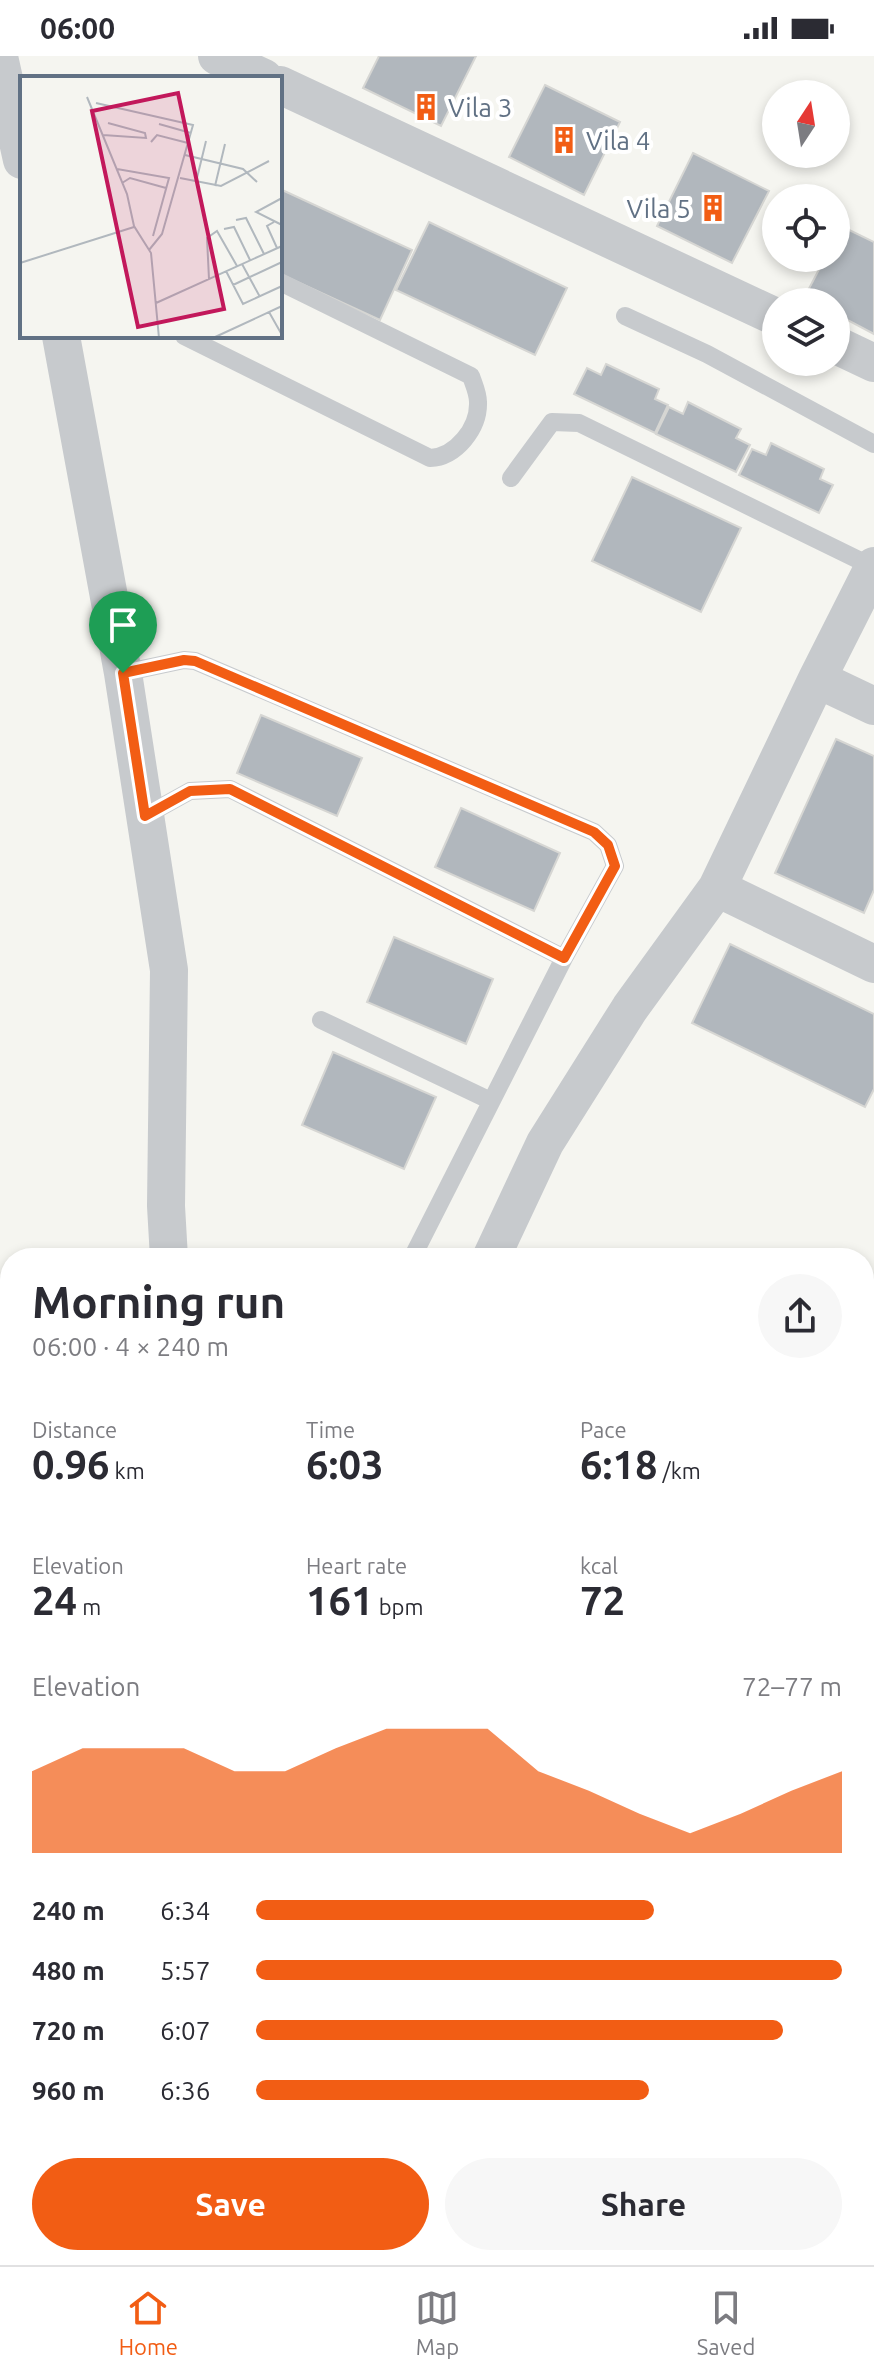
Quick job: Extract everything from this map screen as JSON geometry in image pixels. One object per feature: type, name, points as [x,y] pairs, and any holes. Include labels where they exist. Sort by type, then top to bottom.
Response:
[{"type":"street","points":[[217,56],[260,76]]},
{"type":"street","points":[[0,61],[20,151]]},
{"type":"street","points":[[282,86],[762,310]]},
{"type":"street","points":[[61,338],[123,673],[169,970],[166,1206],[168,1248]]},
{"type":"street","points":[[850,352],[874,363]]},
{"type":"street","points":[[496,1248],[545,1143],[630,1008],[717,888],[874,566]]},
{"type":"street","points":[[817,679],[874,706]]},
{"type":"street","points":[[717,888],[871,955]]},
{"type":"lane","points":[[188,338],[430,458],[442,457],[471,430],[479,400],[471,376],[282,283]]},
{"type":"lane","points":[[625,316],[707,354],[874,444]]},
{"type":"lane","points":[[511,478],[552,422],[579,423],[874,566]]},
{"type":"lane","points":[[123,673],[184,660],[195,661],[594,832],[608,845],[615,866],[564,958],[417,1248]]},
{"type":"lane","points":[[145,816],[190,791],[230,789],[564,958]]},
{"type":"lane","points":[[321,1020],[491,1101]]},
{"type":"building","name":"Vila 3","points":[[379,56],[476,56],[441,126],[363,88]]},
{"type":"building","name":"Vila 4","points":[[545,85],[620,122],[584,195],[509,157]]},
{"type":"building","name":"Vila 5","points":[[693,153],[762,188],[762,205],[732,263],[657,226]]},
{"type":"building","points":[[282,190],[412,250],[380,320],[282,275]]},
{"type":"building","points":[[429,222],[567,288],[535,355],[396,290]]},
{"type":"building","points":[[850,230],[874,242],[874,334],[850,321],[850,288],[809,288],[818,272],[850,272]]},
{"type":"building","points":[[606,364],[659,389],[655,399],[668,405],[655,433],[574,394],[587,368],[601,375]]},
{"type":"building","points":[[688,402],[741,429],[736,438],[750,445],[736,472],[656,434],[669,407],[683,414]]},
{"type":"building","points":[[771,443],[824,469],[820,479],[833,485],[819,513],[739,475],[752,449],[766,455]]},
{"type":"building","points":[[632,477],[741,528],[701,612],[592,561]]},
{"type":"building","points":[[261,715],[362,758],[337,816],[237,773]]},
{"type":"building","points":[[836,739],[874,756],[874,890],[864,913],[775,873]]},
{"type":"building","points":[[461,808],[560,853],[534,911],[435,867]]},
{"type":"building","points":[[394,937],[493,979],[466,1044],[367,1002]]},
{"type":"building","points":[[730,944],[874,1014],[874,1089],[865,1107],[692,1023]]},
{"type":"building","points":[[333,1052],[436,1097],[404,1169],[302,1125]]},
{"type":"place","name":"Vila 3","points":[[426,107]]},
{"type":"place","name":"Vila 4","points":[[564,140]]},
{"type":"place","name":"Vila 5","points":[[713,208]]},
{"type":"route","points":[[184,660],[195,661],[594,832],[608,845],[615,866],[564,958],[230,789],[190,791],[145,816],[123,673],[184,660]]}]
